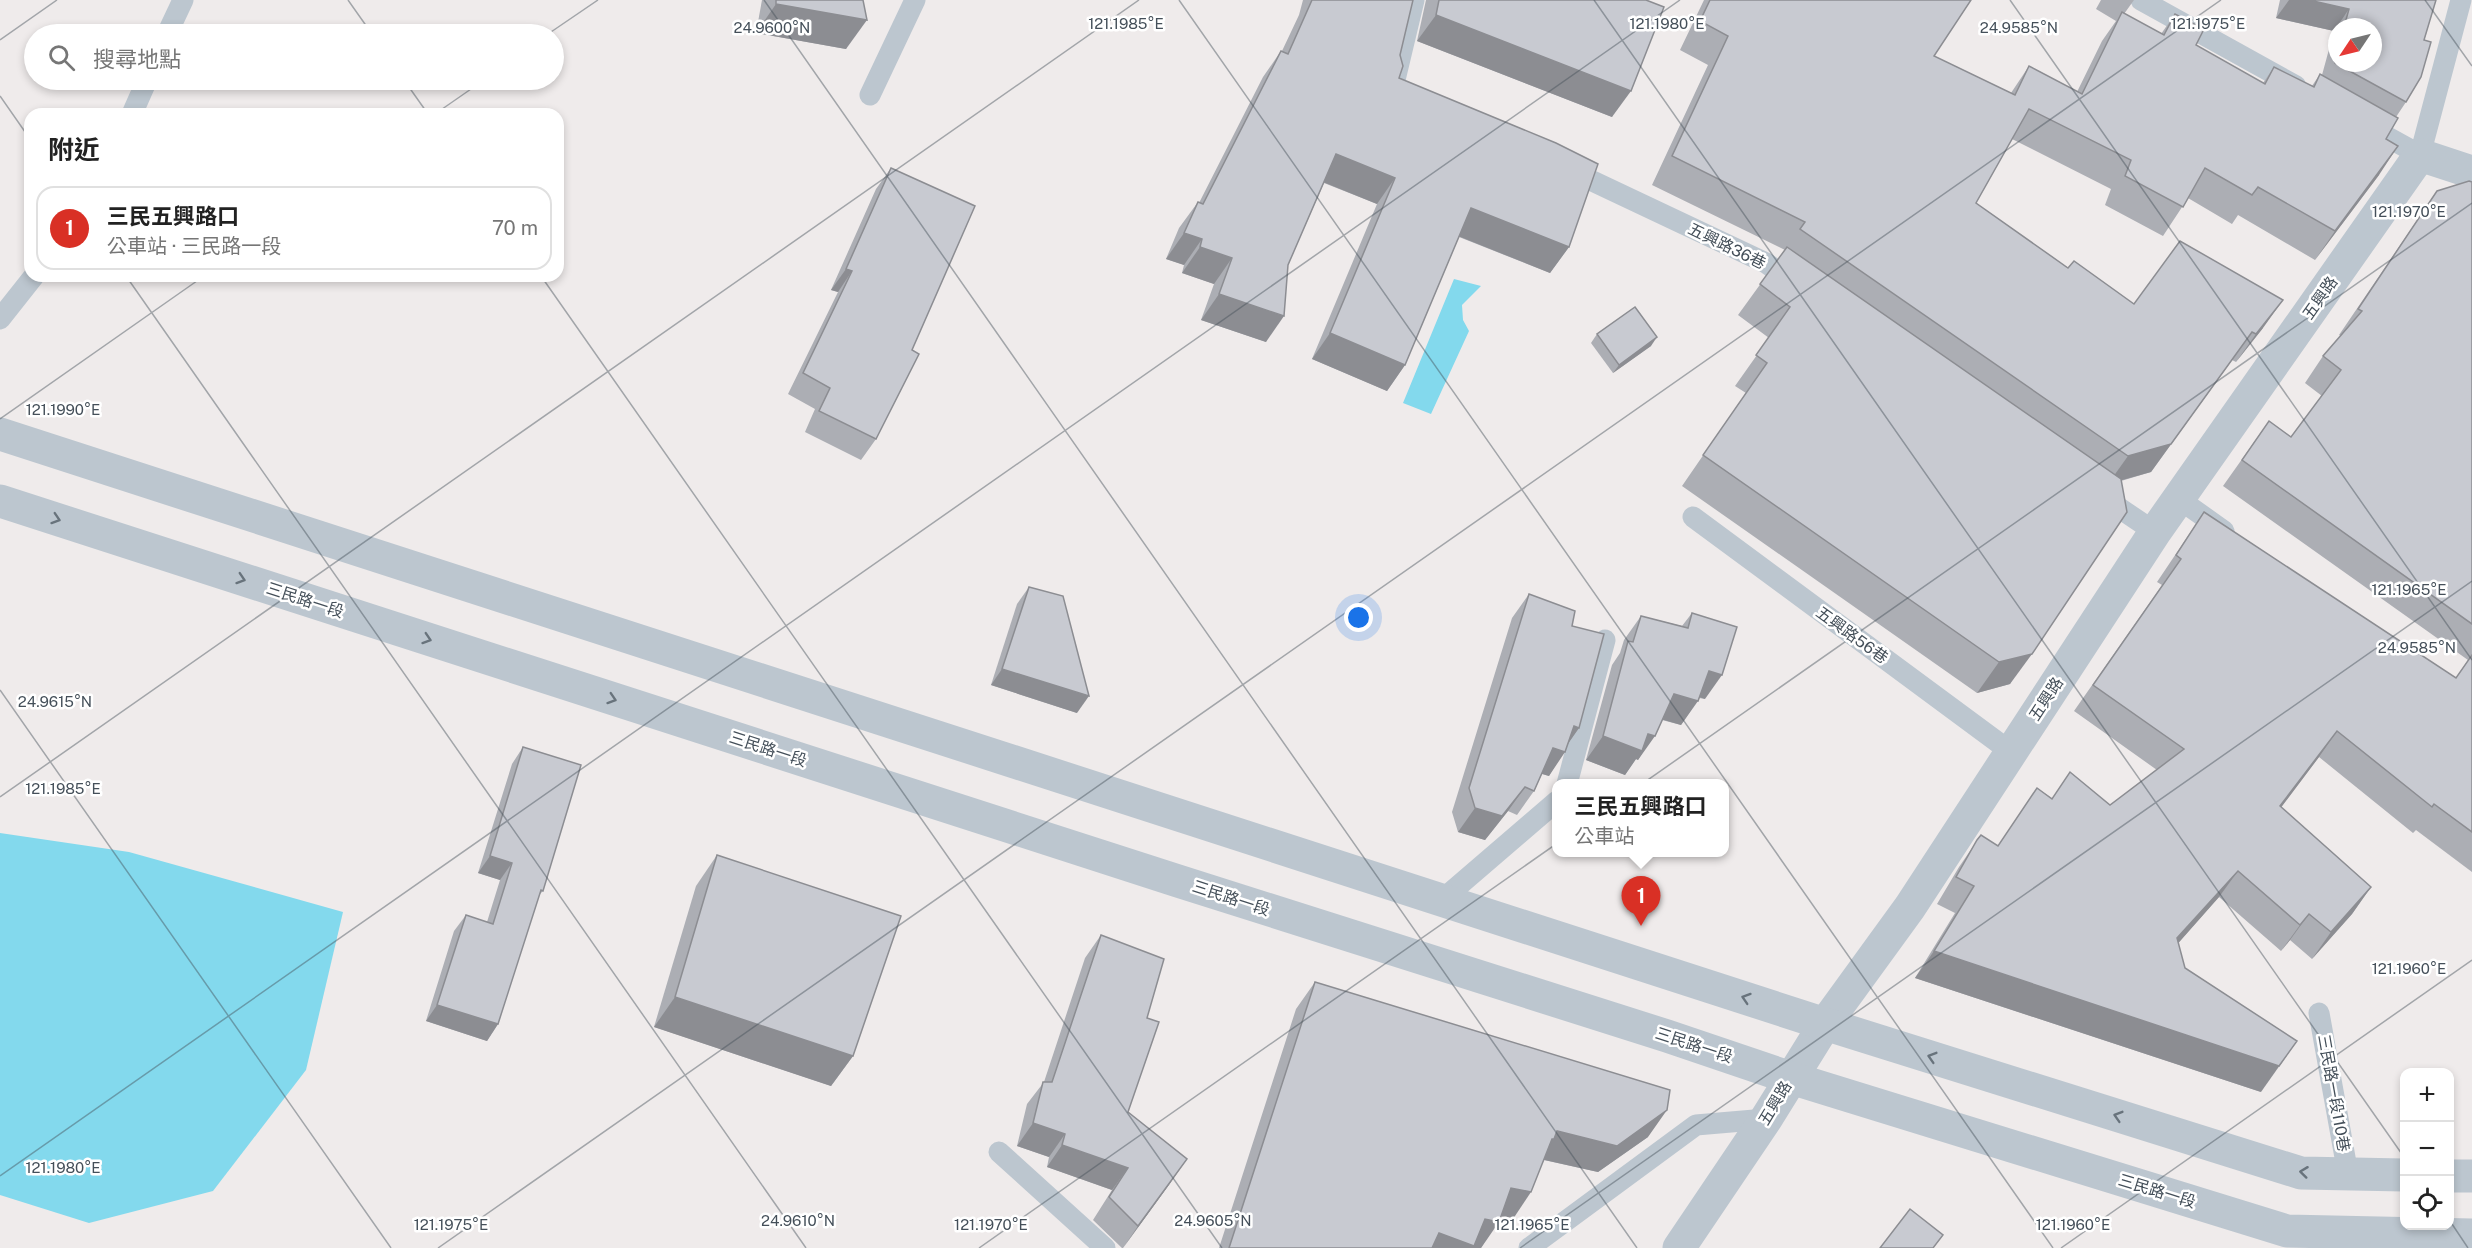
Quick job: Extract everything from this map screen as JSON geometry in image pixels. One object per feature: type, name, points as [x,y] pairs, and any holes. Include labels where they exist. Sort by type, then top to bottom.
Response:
[{"type":"street","points":[[2420,155],[2472,172]]},
{"type":"street","name":"五興路","points":[[1679,1248],[1766,1119],[1825,1024],[1910,907],[2155,532],[2420,155]]},
{"type":"street","points":[[0,434],[1825,1024],[2301,1173],[2400,1175]]},
{"type":"street","name":"三民路一段","points":[[0,501],[1155,874],[1666,1036],[2284,1240],[2472,1235]]},
{"type":"street","points":[[2454,1176],[2472,1176]]},
{"type":"lane","points":[[172,24],[183,0]]},
{"type":"lane","points":[[870,95],[915,0]]},
{"type":"lane","points":[[1414,0],[1394,84],[1414,94]]},
{"type":"lane","points":[[2141,0],[2317,98]]},
{"type":"lane","points":[[2348,115],[2420,155],[2461,0]]},
{"type":"lane","points":[[135,108],[143,90]]},
{"type":"lane","name":"五興路36巷","points":[[1549,160],[1766,263],[1814,297]]},
{"type":"lane","points":[[0,319],[29,282]]},
{"type":"lane","points":[[2087,485],[2155,532]]},
{"type":"lane","points":[[2179,499],[2236,540]]},
{"type":"lane","name":"五興路56巷","points":[[1693,518],[2011,752]]},
{"type":"lane","points":[[1568,779],[1605,640]]},
{"type":"lane","points":[[1443,899],[1552,805]]},
{"type":"lane","name":"三民路一段110巷","points":[[2319,1013],[2348,1174]]},
{"type":"lane","points":[[1529,1248],[1696,1125],[1766,1119]]},
{"type":"lane","points":[[999,1152],[1105,1248]]},
{"type":"water","points":[[1454,279],[1481,286],[1462,305],[1463,320],[1469,331],[1431,414],[1403,403]]},
{"type":"water","points":[[0,833],[129,852],[343,912],[306,1070],[213,1191],[89,1223],[0,1195]]},
{"type":"building","points":[[776,0],[863,0],[867,20],[776,4]]},
{"type":"building","points":[[1312,0],[1413,0],[1400,55],[1403,66],[1399,78],[1556,143],[1598,164],[1569,247],[1471,208],[1405,365],[1330,333],[1395,178],[1336,154],[1288,265],[1284,316],[1219,294],[1232,258],[1200,247],[1202,239],[1184,233],[1198,202],[1203,204],[1281,51],[1288,54]]},
{"type":"building","points":[[1439,0],[1646,0],[1664,7],[1631,91],[1436,15]]},
{"type":"building","points":[[1710,0],[1971,0],[1934,56],[2015,95],[2029,66],[2082,94],[2122,12],[2164,35],[2175,14],[2204,29],[2196,45],[2265,84],[2274,67],[2314,87],[2320,74],[2398,118],[2386,139],[2398,146],[2335,231],[2258,187],[2252,195],[2205,168],[2183,207],[2125,176],[2131,160],[2029,109],[1976,203],[2068,268],[2074,261],[2134,304],[2180,241],[2283,300],[2256,334],[2252,332],[2171,444],[2128,456],[1800,229],[1805,222],[1672,156],[1728,36],[1700,21]]},
{"type":"building","points":[[2309,0],[2436,0],[2424,40],[2431,42],[2421,77],[2406,102],[2351,72],[2382,72],[2382,18],[2346,18],[2349,9]]},
{"type":"building","points":[[891,168],[975,206],[912,350],[919,354],[876,439],[819,411],[830,388],[803,373],[852,271],[846,269]]},
{"type":"building","points":[[2472,182],[2472,624],[2242,460],[2269,421],[2291,437],[2341,370],[2323,356],[2362,311],[2358,309],[2437,191]]},
{"type":"building","points":[[1787,247],[2121,479],[2127,512],[2032,654],[1999,662],[1703,455],[1767,363],[1756,355],[1790,307],[1760,284]]},
{"type":"building","points":[[1635,307],[1657,337],[1619,365],[1597,334]]},
{"type":"building","points":[[2204,512],[2456,678],[2472,655],[2472,832],[2434,804],[2432,807],[2337,731],[2280,806],[2371,887],[2331,932],[2309,914],[2300,925],[2238,871],[2177,938],[2185,968],[2297,1041],[2279,1066],[1934,951],[1974,886],[1956,877],[1977,840],[1981,835],[1998,846],[2037,788],[2052,799],[2070,772],[2110,805],[2184,749],[2093,685],[2181,559],[2176,555]]},
{"type":"building","points":[[1029,587],[1063,596],[1089,696],[1002,669]]},
{"type":"building","points":[[1529,594],[1575,611],[1572,626],[1604,634],[1579,728],[1574,726],[1565,752],[1553,748],[1534,791],[1525,787],[1502,816],[1475,808],[1469,788]]},
{"type":"building","points":[[1692,613],[1737,627],[1722,675],[1709,671],[1698,701],[1674,694],[1655,736],[1648,734],[1642,751],[1603,736],[1628,641],[1633,642],[1641,616],[1688,628]]},
{"type":"building","points":[[523,747],[581,765],[543,891],[541,890],[498,1024],[437,1005],[466,915],[493,924],[512,863],[490,856]]},
{"type":"building","points":[[717,855],[901,916],[853,1056],[675,997]]},
{"type":"building","points":[[1101,935],[1164,959],[1147,1018],[1159,1022],[1128,1112],[1187,1159],[1138,1226],[1109,1197],[1128,1168],[1062,1145],[1065,1134],[1033,1123],[1043,1082],[1052,1082]]},
{"type":"building","points":[[1315,982],[1670,1090],[1667,1110],[1617,1146],[1557,1131],[1531,1192],[1511,1188],[1499,1222],[1485,1219],[1474,1246],[1439,1233],[1432,1248],[1229,1248]]},
{"type":"building","points":[[1910,1209],[1943,1235],[1933,1248],[1880,1248]]},
{"type":"place","name":"三民五興路口","points":[[1641,926]]}]
